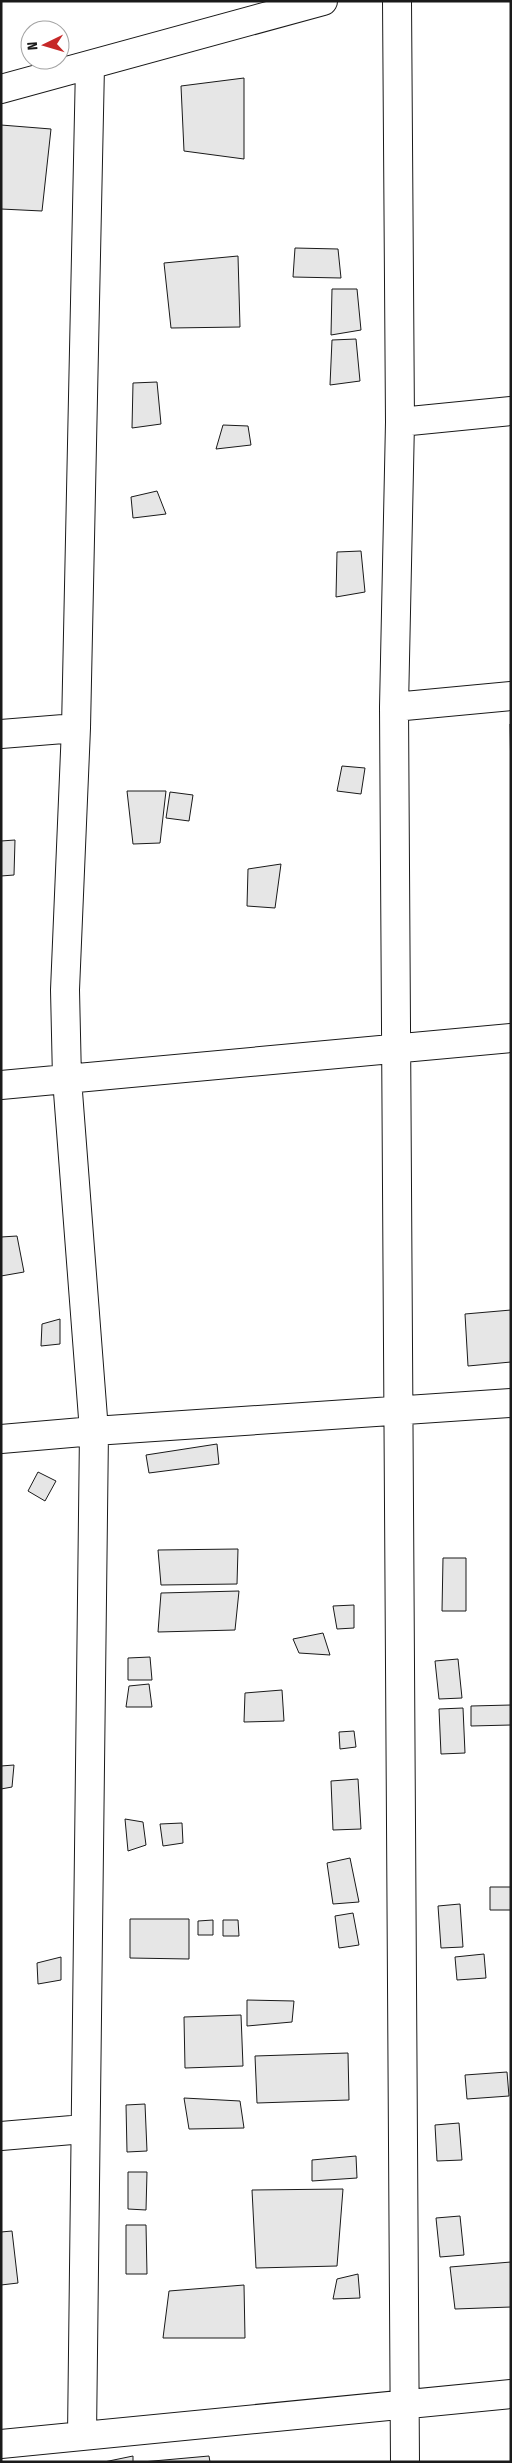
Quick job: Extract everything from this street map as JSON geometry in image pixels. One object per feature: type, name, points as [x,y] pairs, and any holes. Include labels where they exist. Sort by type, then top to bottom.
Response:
[{"type":"street","points":[[1,88],[90,66],[323,1]]},
{"type":"street","points":[[397,1],[400,422],[394,707],[400,1411],[405,2462]]},
{"type":"street","points":[[82,2436],[84,2129],[94,1431],[68,1079],[65,990],[76,728],[90,66]]},
{"type":"street","points":[[400,422],[511,411]]},
{"type":"street","points":[[394,707],[511,696]]},
{"type":"street","points":[[1,734],[76,728]]},
{"type":"street","points":[[1,1086],[511,1038]]},
{"type":"street","points":[[1,1439],[511,1403]]},
{"type":"street","points":[[1,2136],[84,2129]]},
{"type":"street","points":[[1,2444],[511,2394]]},
{"type":"building","points":[[244,78],[244,159],[184,151],[181,86]]},
{"type":"building","points":[[1,125],[51,129],[42,211],[1,209]]},
{"type":"building","points":[[295,248],[338,249],[341,278],[293,277]]},
{"type":"building","points":[[238,256],[240,327],[171,328],[164,263]]},
{"type":"building","points":[[332,289],[357,289],[361,330],[331,335]]},
{"type":"building","points":[[356,339],[360,381],[330,385],[332,340]]},
{"type":"building","points":[[157,382],[161,424],[132,428],[133,383]]},
{"type":"building","points":[[223,425],[248,426],[251,445],[216,449]]},
{"type":"building","points":[[157,491],[166,514],[133,518],[131,497]]},
{"type":"building","points":[[361,551],[365,592],[336,597],[337,552]]},
{"type":"building","points":[[510,724],[511,724],[511,778]]},
{"type":"building","points":[[342,766],[365,768],[361,794],[337,791]]},
{"type":"building","points":[[127,791],[166,791],[160,843],[133,844]]},
{"type":"building","points":[[170,792],[193,795],[189,821],[166,818]]},
{"type":"building","points":[[15,840],[14,875],[1,876],[1,841]]},
{"type":"building","points":[[281,864],[275,908],[247,906],[248,869]]},
{"type":"building","points":[[17,1236],[24,1272],[1,1276],[1,1237]]},
{"type":"building","points":[[511,1310],[511,1362],[468,1366],[465,1314]]},
{"type":"building","points":[[60,1319],[60,1344],[41,1346],[42,1324]]},
{"type":"building","points":[[217,1444],[219,1464],[149,1473],[146,1455]]},
{"type":"building","points":[[38,1472],[56,1481],[45,1501],[28,1491]]},
{"type":"building","points":[[238,1549],[237,1584],[161,1585],[158,1550]]},
{"type":"building","points":[[443,1558],[466,1558],[466,1611],[442,1611]]},
{"type":"building","points":[[239,1591],[235,1630],[158,1632],[161,1593]]},
{"type":"building","points":[[354,1605],[354,1628],[337,1629],[333,1606]]},
{"type":"building","points":[[323,1633],[330,1655],[299,1653],[293,1639]]},
{"type":"building","points":[[150,1657],[152,1680],[128,1680],[128,1658]]},
{"type":"building","points":[[458,1659],[462,1698],[439,1699],[435,1661]]},
{"type":"building","points":[[149,1684],[152,1707],[126,1707],[129,1686]]},
{"type":"building","points":[[282,1690],[284,1721],[244,1722],[245,1693]]},
{"type":"building","points":[[511,1705],[511,1725],[471,1726],[471,1706]]},
{"type":"building","points":[[463,1708],[465,1753],[441,1754],[439,1709]]},
{"type":"building","points":[[354,1731],[356,1747],[340,1749],[339,1732]]},
{"type":"building","points":[[14,1765],[12,1787],[1,1789],[1,1766]]},
{"type":"building","points":[[358,1779],[361,1829],[333,1830],[331,1781]]},
{"type":"building","points":[[125,1819],[143,1822],[146,1845],[128,1851]]},
{"type":"building","points":[[182,1823],[183,1843],[163,1846],[160,1824]]},
{"type":"building","points":[[350,1858],[359,1902],[333,1904],[327,1863]]},
{"type":"building","points":[[490,1887],[511,1887],[511,1910],[490,1910]]},
{"type":"building","points":[[460,1904],[463,1947],[441,1948],[438,1906]]},
{"type":"building","points":[[353,1913],[359,1945],[339,1948],[335,1916]]},
{"type":"building","points":[[130,1919],[189,1919],[189,1959],[130,1958]]},
{"type":"building","points":[[213,1920],[213,1935],[198,1935],[198,1921]]},
{"type":"building","points":[[223,1920],[238,1920],[239,1936],[223,1936]]},
{"type":"building","points":[[484,1954],[486,1978],[457,1980],[455,1957]]},
{"type":"building","points":[[61,1957],[61,1980],[38,1984],[37,1963]]},
{"type":"building","points":[[247,2000],[294,2001],[292,2022],[247,2026]]},
{"type":"building","points":[[241,2015],[243,2066],[185,2068],[184,2017]]},
{"type":"building","points":[[348,2053],[349,2100],[257,2103],[255,2056]]},
{"type":"building","points":[[507,2072],[509,2096],[467,2099],[465,2075]]},
{"type":"building","points":[[184,2098],[240,2101],[244,2128],[189,2129]]},
{"type":"building","points":[[145,2104],[147,2151],[127,2152],[126,2105]]},
{"type":"building","points":[[459,2123],[462,2160],[437,2161],[435,2125]]},
{"type":"building","points":[[356,2156],[357,2178],[312,2181],[312,2160]]},
{"type":"building","points":[[128,2172],[147,2172],[146,2210],[128,2209]]},
{"type":"building","points":[[343,2189],[337,2266],[256,2268],[252,2190]]},
{"type":"building","points":[[460,2216],[464,2255],[440,2257],[436,2218]]},
{"type":"building","points":[[126,2225],[146,2225],[147,2274],[126,2274]]},
{"type":"building","points":[[12,2231],[18,2283],[1,2285],[1,2232]]},
{"type":"building","points":[[511,2262],[511,2307],[455,2309],[450,2267]]},
{"type":"building","points":[[358,2274],[360,2298],[333,2299],[337,2279]]},
{"type":"building","points":[[244,2285],[245,2338],[163,2338],[169,2291]]},
{"type":"building","points":[[133,2456],[133,2462],[104,2462]]},
{"type":"building","points":[[209,2456],[210,2462],[142,2462]]}]
